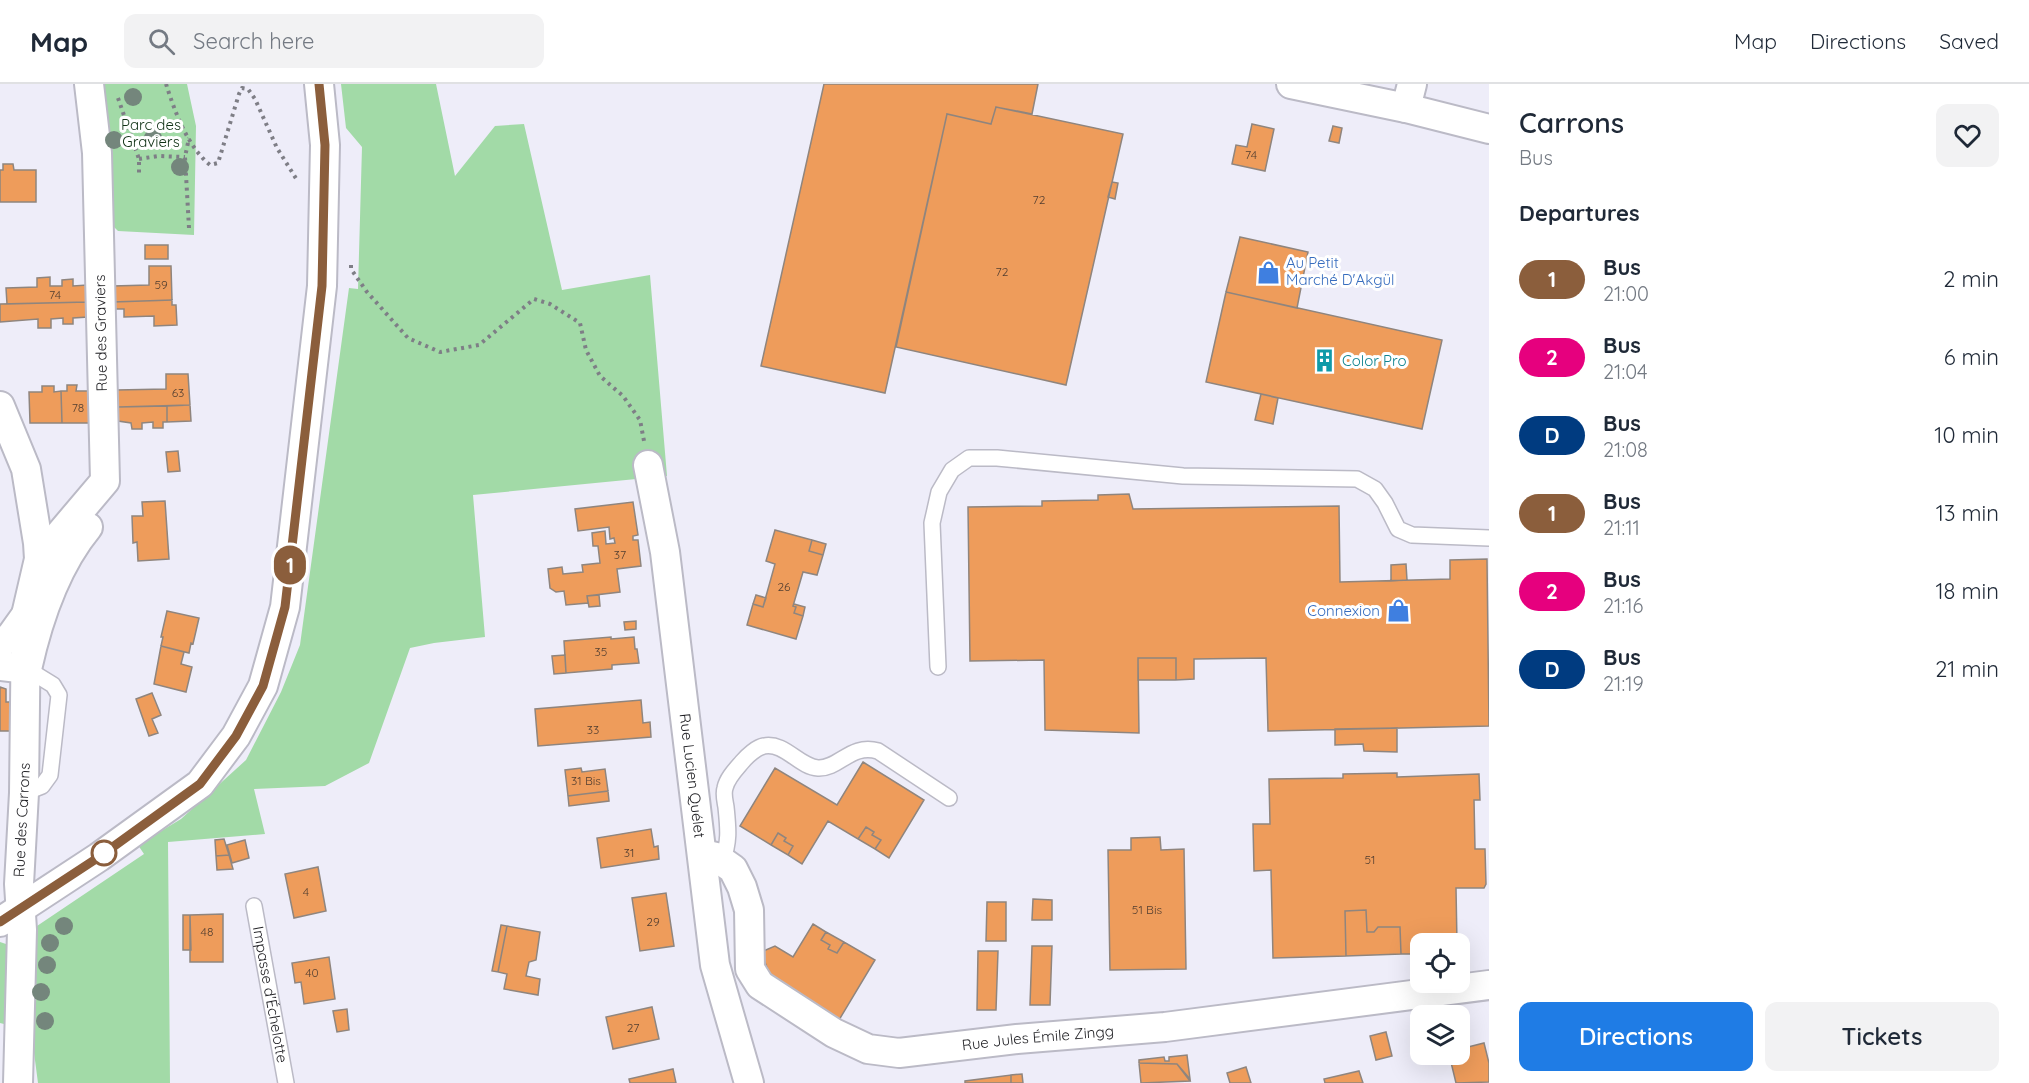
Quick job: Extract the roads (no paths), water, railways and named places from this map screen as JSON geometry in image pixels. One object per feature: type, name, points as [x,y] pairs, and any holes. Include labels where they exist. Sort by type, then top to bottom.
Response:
[{"type":"street","points":[[10,915],[99,857],[200,784],[236,736],[263,686],[285,607],[322,286],[325,145],[319,84]]},
{"type":"street","points":[[1291,84],[1409,96],[1489,129]]},
{"type":"street","name":"Rue des Graviers","points":[[56,549],[105,481],[97,153],[102,87]]},
{"type":"street","points":[[0,406],[26,469],[55,512],[56,549],[36,630],[14,667]]},
{"type":"street","name":"Rue Lucien Quélet","points":[[648,465],[665,552],[712,858],[715,965],[749,1083]]},
{"type":"street","points":[[26,469],[38,543],[56,549]]},
{"type":"street","name":"Rue des Carrons","points":[[18,1083],[22,930],[10,915],[19,884],[24,793],[14,667],[26,615],[56,549]]},
{"type":"street","points":[[0,644],[11,636],[26,615]]},
{"type":"street","name":"Rue Jules Émile Zingg","points":[[712,858],[733,869],[742,887],[749,910],[750,969],[760,986],[834,1033],[868,1049],[899,1053],[1017,1039],[1165,1027],[1489,985]]},
{"type":"lane","points":[[938,667],[932,523],[939,492],[952,470],[969,458],[997,458],[1183,476],[1357,479],[1374,489],[1385,503],[1398,529],[1412,535],[1489,538]]},
{"type":"lane","points":[[712,858],[728,847],[724,789],[730,776],[747,756],[763,746],[778,747],[815,768],[827,768],[847,755],[868,748],[878,751],[949,798]]},
{"type":"lane","name":"Impasse d'Échelotte","points":[[254,906],[286,1083]]},
{"type":"place","name":"Au Petit Marché D'Akgül","points":[[1268,272]]},
{"type":"place","name":"Color Pro","points":[[1324,361]]},
{"type":"place","name":"Connexion","points":[[1398,611]]},
{"type":"park label","name":"Parc des Graviers","points":[[151,134]]}]
